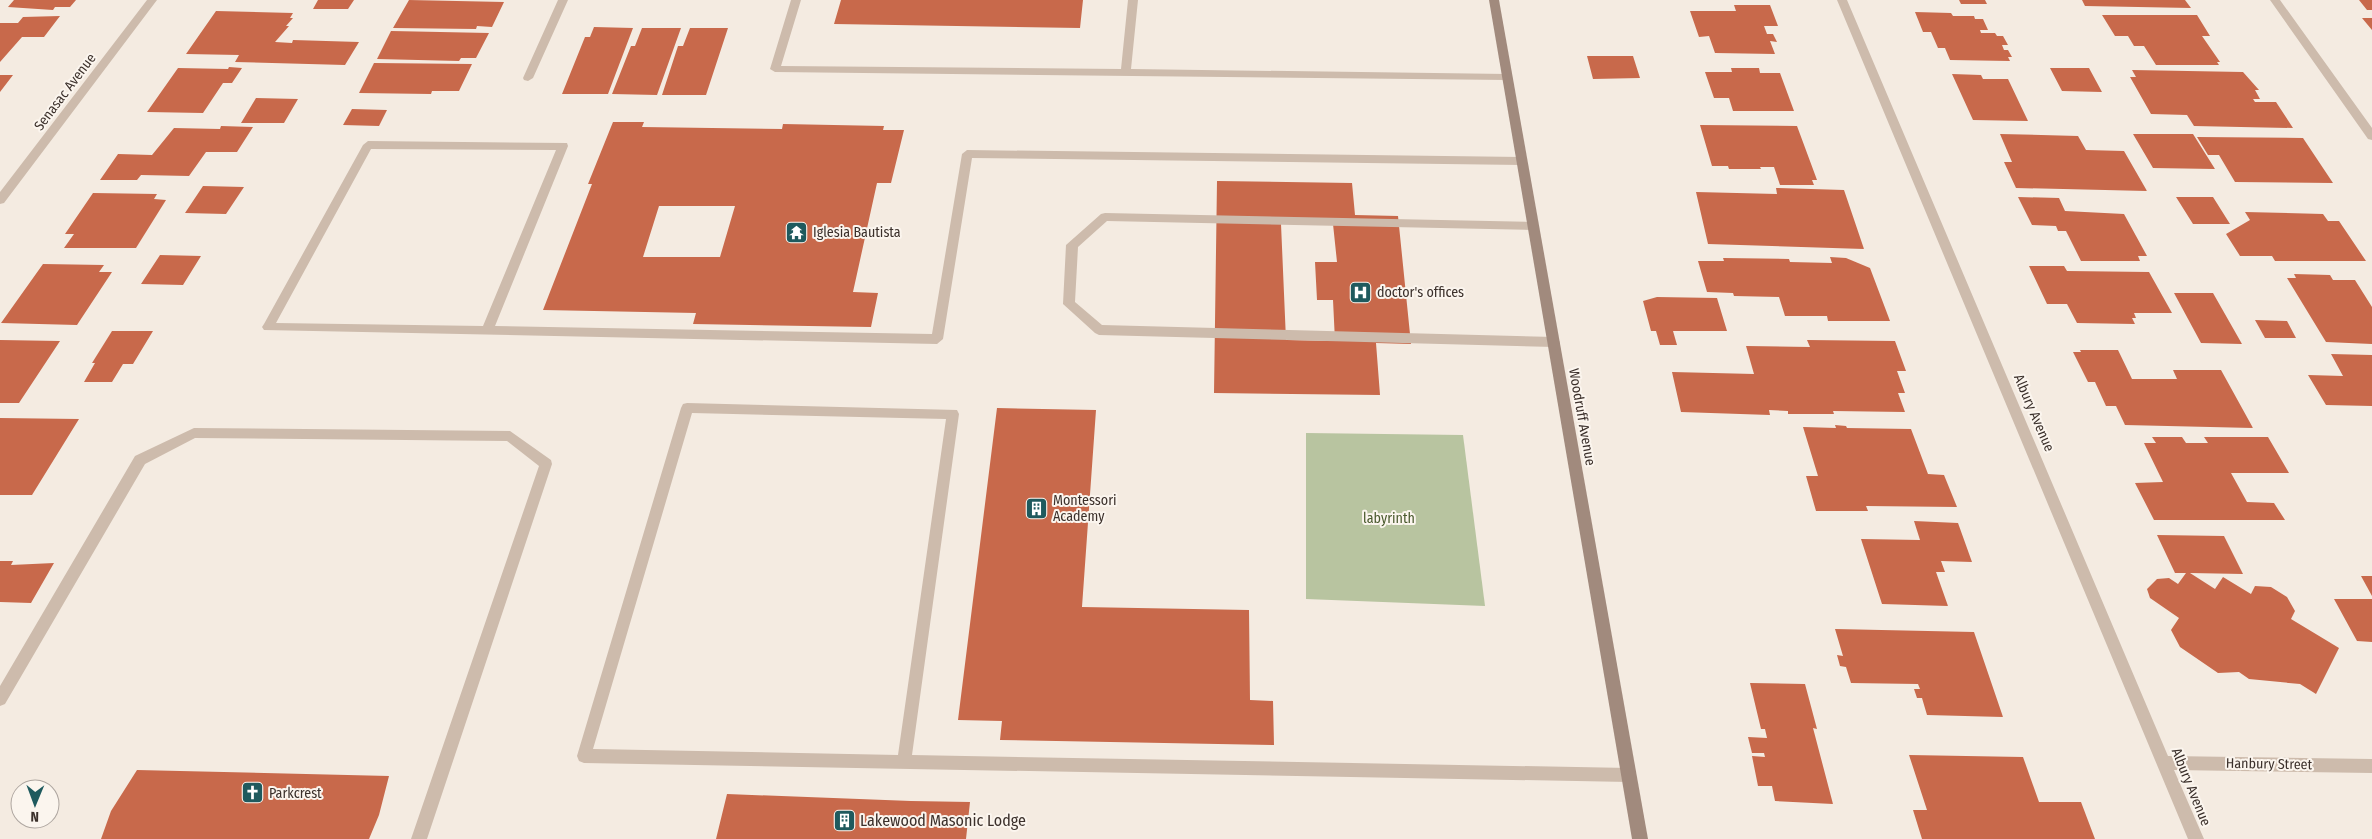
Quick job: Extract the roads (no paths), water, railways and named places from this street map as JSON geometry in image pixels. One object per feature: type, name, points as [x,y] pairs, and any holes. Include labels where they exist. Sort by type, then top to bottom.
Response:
[{"type":"main road","name":"Woodruff Avenue","points":[[1494,0],[1640,839]]},
{"type":"street","name":"Senasac Avenue","points":[[0,200],[152,0]]},
{"type":"street","points":[[528,78],[563,0]]},
{"type":"street","points":[[796,0],[776,69],[1507,76]]},
{"type":"street","points":[[1126,73],[1133,0]]},
{"type":"street","name":"Albury Avenue","points":[[1842,0],[2196,839]]},
{"type":"street","points":[[2275,0],[2372,136]]},
{"type":"street","points":[[487,331],[563,146],[368,145],[268,327],[487,331],[937,339],[966,154],[1522,161]]},
{"type":"street","points":[[1533,226],[1105,217],[1072,245],[1069,304],[1099,330],[1554,342]]},
{"type":"street","points":[[904,762],[953,414],[687,408],[659,496],[584,756],[904,762],[1629,775]]},
{"type":"street","points":[[4,692],[140,460],[163,448],[194,433],[510,436],[546,464],[419,839]]},
{"type":"street","name":"Hanbury Street","points":[[2165,763],[2372,766]]},
{"type":"place","name":"Iglesia Bautista","points":[[797,232]]},
{"type":"place","name":"doctor's offices","points":[[1361,292]]},
{"type":"place","name":"Montessori Academy","points":[[1037,508]]},
{"type":"place","name":"Parkcrest","points":[[253,793]]},
{"type":"place","name":"Lakewood Masonic Lodge","points":[[844,820]]},
{"type":"park label","name":"labyrinth","points":[[1389,518]]}]
